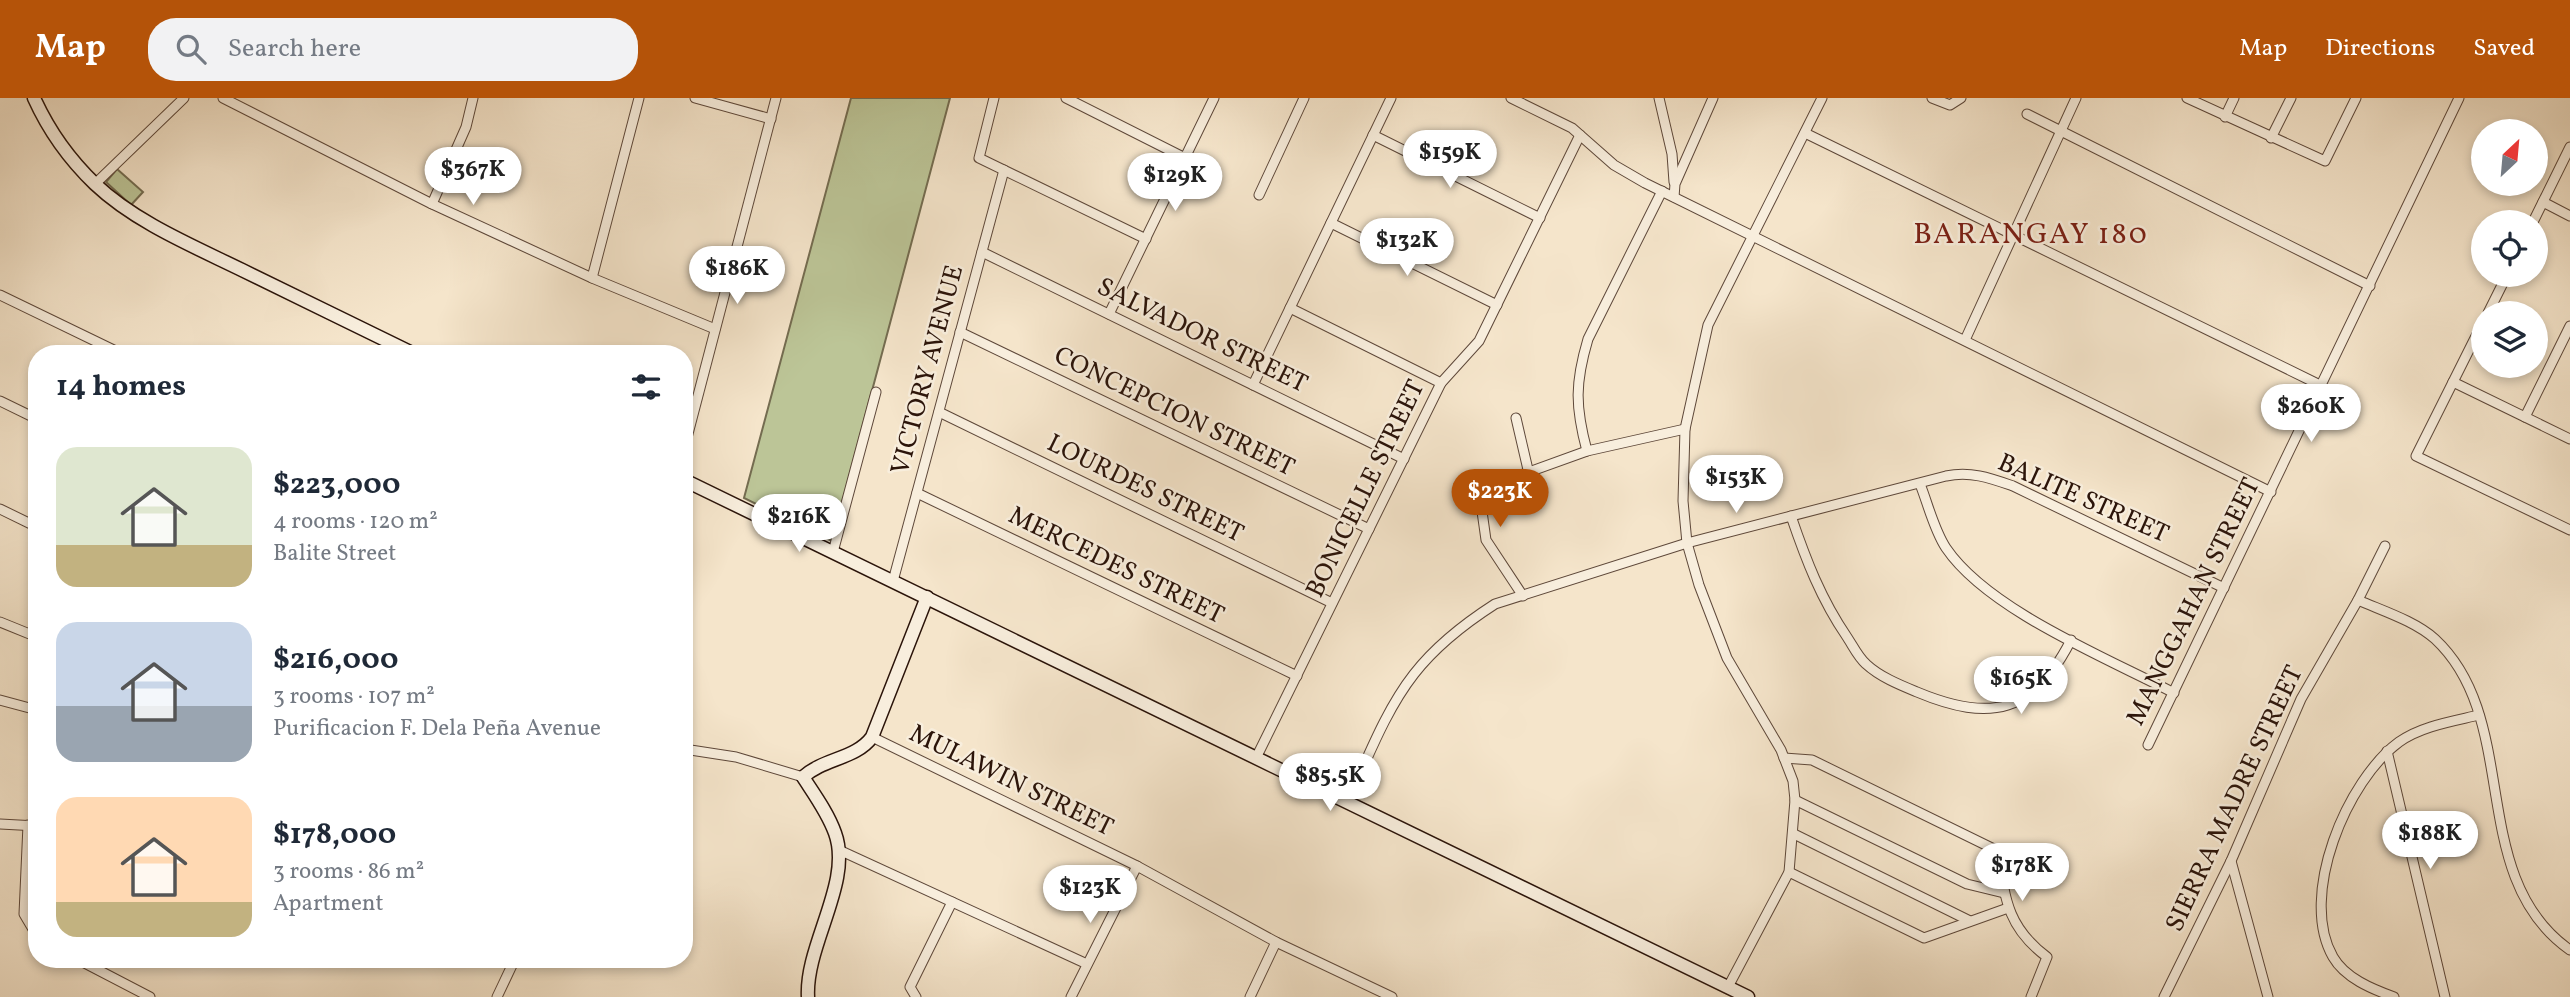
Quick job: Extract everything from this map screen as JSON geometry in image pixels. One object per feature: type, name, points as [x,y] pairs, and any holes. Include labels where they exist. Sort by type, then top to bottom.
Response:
[{"type":"street","points":[[34,98],[46,123],[95,184],[136,214],[193,246],[396,345]]},
{"type":"street","points":[[95,184],[184,98]]},
{"type":"street","points":[[223,98],[432,204],[592,278],[715,329]]},
{"type":"street","points":[[432,204],[466,127],[473,98]]},
{"type":"street","points":[[592,278],[639,98]]},
{"type":"street","points":[[695,98],[771,119]]},
{"type":"street","points":[[693,414],[776,98]]},
{"type":"street","points":[[994,98],[979,158],[1146,239]]},
{"type":"street","points":[[1066,98],[1185,158]]},
{"type":"street","points":[[1109,314],[1214,98]]},
{"type":"street","points":[[1259,195],[1304,98]]},
{"type":"street","points":[[1253,385],[1391,98]]},
{"type":"street","points":[[1511,98],[1580,135],[1614,165],[1662,191],[2271,492]]},
{"type":"street","points":[[1659,98],[1672,154],[1674,197]]},
{"type":"street","points":[[1675,184],[1713,98]]},
{"type":"street","points":[[1728,987],[1790,872],[1795,800],[1793,781],[1784,758],[1727,658],[1687,544],[1683,488],[1685,429],[1708,325],[1822,98]]},
{"type":"street","points":[[1931,98],[1944,104],[1958,101]]},
{"type":"street","points":[[1965,340],[2076,98]]},
{"type":"street","points":[[2187,98],[2325,161],[2356,98]]},
{"type":"street","points":[[2225,117],[2234,98]]},
{"type":"street","points":[[2272,138],[2291,98]]},
{"type":"street","name":"MANGGAHAN STREET","points":[[2148,745],[2459,98]]},
{"type":"street","points":[[2027,114],[2370,286]]},
{"type":"street","points":[[1805,133],[2322,386]]},
{"type":"street","points":[[1373,135],[1540,218]]},
{"type":"street","name":"BONICELLE STREET","points":[[1256,758],[1441,383],[1475,349],[1580,135]]},
{"type":"street","points":[[2539,210],[2570,148]]},
{"type":"street","name":"VICTORY AVENUE","points":[[893,581],[1004,170]]},
{"type":"street","points":[[1587,451],[1576,401],[1588,339],[1662,191]]},
{"type":"street","points":[[2543,202],[2570,216]]},
{"type":"street","points":[[1331,223],[1497,305]]},
{"type":"street","name":"SALVADOR STREET","points":[[982,252],[1404,458]]},
{"type":"street","points":[[0,295],[103,345]]},
{"type":"street","points":[[1290,308],[1441,383]]},
{"type":"street","points":[[2525,417],[2570,326]]},
{"type":"street","name":"CONCEPCION STREET","points":[[960,332],[1369,529]]},
{"type":"street","points":[[2471,346],[2416,456],[2570,530]]},
{"type":"street","points":[[2453,382],[2570,439]]},
{"type":"street","points":[[833,552],[876,392]]},
{"type":"street","points":[[0,401],[28,415]]},
{"type":"street","name":"LOURDES STREET","points":[[939,412],[1332,603]]},
{"type":"street","points":[[1516,418],[1529,474]]},
{"type":"street","points":[[1523,596],[1486,540],[1479,490],[1587,451],[1685,429]]},
{"type":"street","name":"BALITE STREET","points":[[1791,516],[1962,473],[1984,476],[2013,486],[2224,588]]},
{"type":"street","points":[[693,484],[1748,997]]},
{"type":"street","points":[[1920,484],[1945,547],[1988,590],[2071,639],[2174,693]]},
{"type":"street","name":"MERCEDES STREET","points":[[917,494],[1297,676]]},
{"type":"street","points":[[0,509],[28,523]]},
{"type":"street","points":[[1347,803],[1379,734],[1416,671],[1474,617],[1495,604],[1687,544],[1791,516],[1825,604],[1865,663],[1889,680],[1968,709],[1992,709],[2015,703],[2043,685],[2071,639]]},
{"type":"street","name":"SIERRA MADRE STREET","points":[[2164,997],[2231,861],[2301,698],[2358,600],[2385,546]]},
{"type":"street","points":[[803,776],[824,762],[860,749],[872,737],[927,597]]},
{"type":"street","points":[[2358,600],[2432,637],[2452,657],[2469,685],[2479,715],[2499,825],[2509,860],[2539,919],[2553,938],[2570,950]]},
{"type":"street","points":[[0,622],[28,633]]},
{"type":"street","points":[[0,700],[28,708]]},
{"type":"street","points":[[2394,997],[2355,980],[2333,958],[2323,928],[2321,887],[2330,849],[2352,802],[2387,751],[2402,739],[2429,728],[2479,715]]},
{"type":"street","name":"MULAWIN STREET","points":[[872,737],[1137,866],[1372,993],[1392,997]]},
{"type":"street","points":[[693,750],[736,757],[803,776],[828,818],[839,850],[839,867],[812,961],[808,996]]},
{"type":"street","points":[[2387,751],[2445,997]]},
{"type":"street","points":[[1784,758],[1812,760],[1998,851],[2004,893],[2016,929],[2026,942],[2047,957],[2031,997]]},
{"type":"street","points":[[1795,800],[1967,884],[2004,893]]},
{"type":"street","points":[[0,824],[28,826]]},
{"type":"street","points":[[1794,834],[1970,920]]},
{"type":"street","points":[[839,850],[1087,964]]},
{"type":"street","points":[[2231,861],[2269,997]]},
{"type":"street","points":[[1071,997],[1137,866]]},
{"type":"street","points":[[1790,872],[1924,938],[2008,908]]},
{"type":"street","points":[[28,875],[24,914],[28,921]]},
{"type":"street","points":[[916,997],[910,987],[952,902]]},
{"type":"street","points":[[1250,997],[1276,942]]},
{"type":"street","points":[[94,968],[150,997]]},
{"type":"street","points":[[497,997],[511,968]]},
{"type":"green space","points":[[851,98],[950,98],[832,541],[744,498]]},
{"type":"green space","points":[[117,169],[143,192],[131,205],[106,182]]},
{"type":"district","name":"BARANGAY 180","points":[[2031,235]]}]
